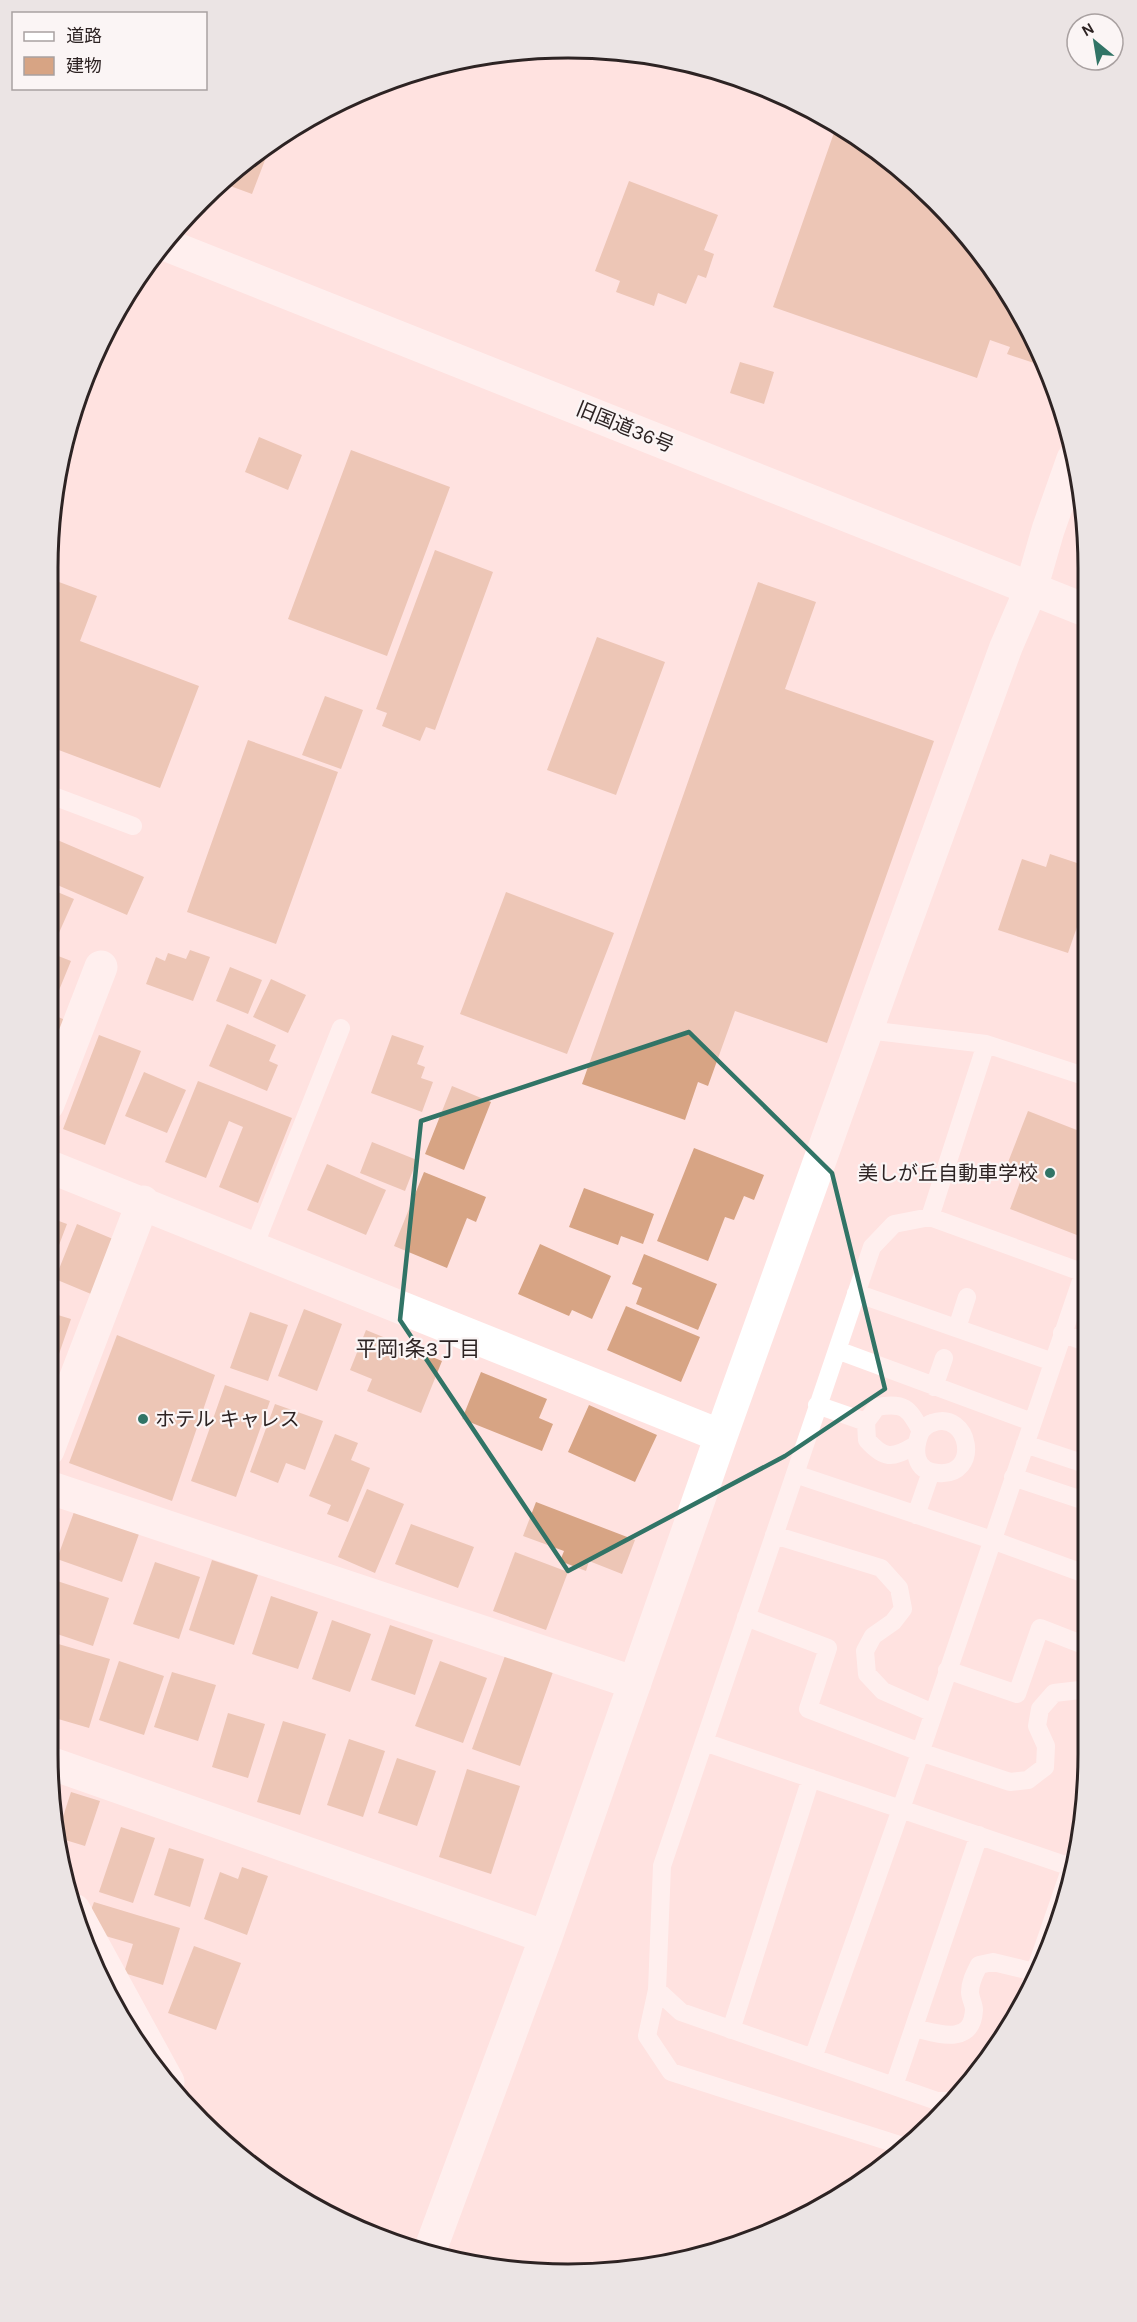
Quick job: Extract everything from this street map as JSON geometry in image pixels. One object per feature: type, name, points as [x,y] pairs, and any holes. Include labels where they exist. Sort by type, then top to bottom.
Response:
[{"type":"street","name":"旧国道36号","points":[[173,247],[1078,607]]},
{"type":"street","points":[[432,2244],[546,1937],[721,1436],[867,1030],[1006,647],[1031,589],[1048,530],[1069,470]]},
{"type":"street","points":[[58,1078],[101,967]]},
{"type":"street","points":[[58,1170],[721,1436]]},
{"type":"street","points":[[58,1424],[143,1202]]},
{"type":"street","points":[[58,1490],[635,1683]]},
{"type":"street","points":[[59,1766],[546,1937]]},
{"type":"street","points":[[107,1970],[135,2022]]},
{"type":"lane","points":[[58,798],[133,826]]},
{"type":"lane","points":[[254,1247],[341,1028]]},
{"type":"lane","points":[[867,1030],[986,1044],[1078,1074]]},
{"type":"lane","points":[[930,1216],[986,1044]]},
{"type":"lane","points":[[896,2144],[671,2072],[647,2036],[657,1990],[662,1866],[872,1247],[894,1224],[930,1216],[1078,1270]]},
{"type":"lane","points":[[856,1293],[1053,1362]]},
{"type":"lane","points":[[813,2058],[901,1809],[1062,1333],[1078,1293]]},
{"type":"lane","points":[[957,1328],[967,1297]]},
{"type":"lane","points":[[1062,1333],[1078,1339]]},
{"type":"lane","points":[[837,1350],[1032,1422]]},
{"type":"lane","points":[[934,1387],[944,1358]]},
{"type":"lane","points":[[918,1439],[898,1456],[879,1454],[867,1440],[866,1422],[877,1407],[895,1404],[911,1412],[918,1439],[918,1462],[931,1473],[945,1474],[958,1468],[966,1456],[967,1442],[959,1429],[947,1422],[932,1423],[918,1439]]},
{"type":"lane","points":[[818,1406],[866,1422]]},
{"type":"lane","points":[[1025,1444],[1078,1462]]},
{"type":"lane","points":[[916,1515],[931,1473]]},
{"type":"lane","points":[[795,1474],[1078,1571]]},
{"type":"lane","points":[[1013,1477],[1078,1499]]},
{"type":"lane","points":[[774,1535],[881,1568],[899,1588],[903,1609],[893,1622],[873,1636],[865,1651],[867,1674],[883,1691],[933,1713]]},
{"type":"lane","points":[[746,1617],[828,1648],[808,1709],[920,1752],[1010,1782],[1028,1780],[1045,1767],[1046,1746],[1037,1726],[1040,1709],[1054,1693],[1078,1690]]},
{"type":"lane","points":[[947,1670],[1017,1694],[1040,1629],[1078,1643]]},
{"type":"lane","points":[[704,1742],[1066,1865]]},
{"type":"lane","points":[[732,2030],[811,1778]]},
{"type":"lane","points":[[894,2086],[979,1835]]},
{"type":"lane","points":[[914,2028],[949,2036],[963,2032],[972,2023],[974,2008],[969,1993],[973,1976],[979,1965],[993,1962],[1028,1975]]},
{"type":"lane","points":[[657,1990],[681,2012],[941,2101]]},
{"type":"highlighted area","points":[[689,1032],[832,1173],[885,1389],[785,1456],[568,1571],[400,1320],[421,1121]]},
{"type":"building","points":[[834,133],[852,144],[905,185],[952,232],[993,285],[1036,364],[1007,354],[1010,347],[990,340],[977,378],[773,307]]},
{"type":"building","points":[[266,158],[252,194],[231,186]]},
{"type":"building","points":[[629,181],[718,215],[704,250],[714,254],[706,278],[698,275],[686,304],[658,293],[654,306],[616,292],[620,281],[595,271]]},
{"type":"building","points":[[740,362],[774,372],[764,404],[730,393]]},
{"type":"building","points":[[259,437],[302,455],[288,490],[245,472]]},
{"type":"building","points":[[351,450],[450,487],[387,656],[288,619]]},
{"type":"building","points":[[435,550],[493,572],[435,730],[426,727],[420,741],[382,726],[387,713],[376,709]]},
{"type":"building","points":[[58,582],[97,596],[80,641],[199,686],[160,788],[58,750]]},
{"type":"building","points":[[758,582],[816,602],[785,689],[934,741],[827,1043],[735,1011],[708,1086],[698,1082],[685,1120],[582,1084]]},
{"type":"building","points":[[597,637],[665,662],[616,795],[547,770]]},
{"type":"building","points":[[325,696],[363,710],[341,769],[302,755]]},
{"type":"building","points":[[248,740],[338,772],[276,944],[187,912]]},
{"type":"building","points":[[58,840],[144,877],[127,915],[58,885]]},
{"type":"building","points":[[1050,854],[1078,863],[1078,924],[1068,953],[998,930],[1022,859],[1046,867]]},
{"type":"building","points":[[58,892],[74,899],[58,935]]},
{"type":"building","points":[[506,892],[614,933],[567,1054],[460,1014]]},
{"type":"building","points":[[190,950],[210,957],[193,1001],[146,984],[156,957],[165,961],[168,953],[186,959]]},
{"type":"building","points":[[58,956],[71,961],[58,993]]},
{"type":"building","points":[[230,967],[262,980],[248,1014],[216,1001]]},
{"type":"building","points":[[271,979],[306,995],[288,1033],[253,1017]]},
{"type":"building","points":[[58,1017],[68,1021],[58,1045]]},
{"type":"building","points":[[227,1024],[276,1045],[269,1061],[278,1065],[267,1091],[209,1066]]},
{"type":"building","points":[[99,1035],[141,1051],[105,1145],[63,1129]]},
{"type":"building","points":[[392,1035],[424,1046],[417,1064],[425,1067],[421,1078],[433,1082],[422,1112],[371,1093]]},
{"type":"building","points":[[144,1072],[186,1090],[167,1133],[125,1116]]},
{"type":"building","points":[[198,1081],[292,1118],[258,1203],[219,1187],[243,1127],[229,1121],[206,1178],[165,1162]]},
{"type":"building","points":[[452,1086],[491,1102],[464,1170],[425,1154]]},
{"type":"building","name":"美しが丘自動車学校","points":[[1028,1111],[1078,1130],[1078,1235],[1010,1209],[1022,1177],[1005,1170]]},
{"type":"building","points":[[372,1142],[417,1160],[405,1191],[360,1173]]},
{"type":"building","points":[[694,1148],[764,1175],[754,1200],[744,1196],[734,1220],[725,1217],[708,1261],[657,1241]]},
{"type":"building","points":[[327,1164],[386,1190],[366,1235],[307,1210]]},
{"type":"building","points":[[424,1172],[486,1197],[476,1222],[467,1218],[447,1268],[394,1246]]},
{"type":"building","points":[[584,1188],[654,1214],[643,1244],[621,1236],[618,1245],[569,1227]]},
{"type":"building","points":[[58,1221],[67,1224],[58,1248]]},
{"type":"building","points":[[77,1224],[113,1239],[91,1294],[58,1280],[58,1272]]},
{"type":"building","points":[[540,1244],[611,1276],[592,1319],[572,1310],[569,1316],[518,1294]]},
{"type":"building","points":[[644,1254],[717,1284],[698,1330],[636,1304],[642,1288],[632,1284]]},
{"type":"building","points":[[626,1306],[700,1337],[681,1382],[607,1350]]},
{"type":"building","points":[[304,1309],[342,1324],[317,1391],[278,1376]]},
{"type":"building","points":[[250,1312],[288,1325],[268,1381],[230,1368]]},
{"type":"building","points":[[58,1315],[71,1319],[58,1357]]},
{"type":"building","points":[[366,1330],[442,1361],[421,1413],[367,1391],[372,1379],[350,1370]]},
{"type":"building","name":"ホテル キャレス","points":[[117,1335],[215,1375],[172,1501],[69,1463]]},
{"type":"building","points":[[481,1372],[547,1399],[539,1418],[553,1424],[542,1451],[462,1419]]},
{"type":"building","points":[[225,1385],[270,1401],[236,1497],[191,1481]]},
{"type":"building","points":[[275,1404],[323,1421],[305,1470],[286,1463],[278,1483],[250,1472]]},
{"type":"building","points":[[589,1405],[657,1435],[635,1482],[568,1452]]},
{"type":"building","points":[[335,1434],[358,1443],[351,1460],[370,1468],[348,1522],[327,1514],[331,1505],[309,1496]]},
{"type":"building","points":[[367,1489],[404,1504],[375,1573],[338,1557]]},
{"type":"building","points":[[536,1502],[635,1540],[622,1574],[589,1561],[586,1571],[560,1561],[564,1551],[523,1536]]},
{"type":"building","points":[[74,1512],[139,1534],[122,1582],[58,1559]]},
{"type":"building","points":[[411,1524],[474,1547],[458,1588],[395,1564]]},
{"type":"building","points":[[515,1552],[568,1572],[546,1630],[493,1611]]},
{"type":"building","points":[[212,1560],[258,1575],[234,1645],[189,1630]]},
{"type":"building","points":[[155,1562],[200,1577],[179,1639],[133,1624]]},
{"type":"building","points":[[58,1581],[109,1598],[93,1646],[58,1634]]},
{"type":"building","points":[[271,1596],[318,1612],[298,1669],[252,1654]]},
{"type":"building","points":[[332,1620],[371,1634],[350,1692],[312,1679]]},
{"type":"building","points":[[390,1625],[433,1640],[415,1695],[371,1680]]},
{"type":"building","points":[[58,1644],[110,1659],[89,1728],[58,1719]]},
{"type":"building","points":[[506,1653],[554,1669],[520,1766],[472,1749]]},
{"type":"building","points":[[119,1661],[164,1676],[144,1735],[99,1720]]},
{"type":"building","points":[[440,1661],[487,1678],[463,1743],[415,1726]]},
{"type":"building","points":[[172,1672],[216,1685],[198,1741],[154,1727]]},
{"type":"building","points":[[228,1713],[265,1724],[248,1778],[212,1767]]},
{"type":"building","points":[[283,1721],[326,1734],[300,1815],[257,1802]]},
{"type":"building","points":[[349,1739],[385,1751],[363,1817],[327,1805]]},
{"type":"building","points":[[397,1758],[436,1771],[417,1826],[378,1813]]},
{"type":"building","points":[[467,1769],[520,1786],[491,1874],[439,1857]]},
{"type":"building","points":[[71,1792],[100,1801],[85,1846],[66,1840],[63,1817]]},
{"type":"building","points":[[121,1827],[155,1838],[133,1903],[99,1892]]},
{"type":"building","points":[[169,1848],[204,1859],[190,1907],[154,1895]]},
{"type":"building","points":[[242,1867],[268,1876],[247,1935],[204,1919],[220,1872],[238,1879]]},
{"type":"building","points":[[94,1902],[180,1928],[163,1985],[124,1973],[133,1944],[102,1935],[91,1910]]},
{"type":"building","points":[[194,1946],[241,1963],[216,2030],[168,2013]]},
{"type":"place","name":"美しが丘自動車学校","points":[[1050,1173]]},
{"type":"place","name":"ホテル キャレス","points":[[143,1419]]},
{"type":"district","name":"平岡1条3丁目","points":[[418,1349]]}]
